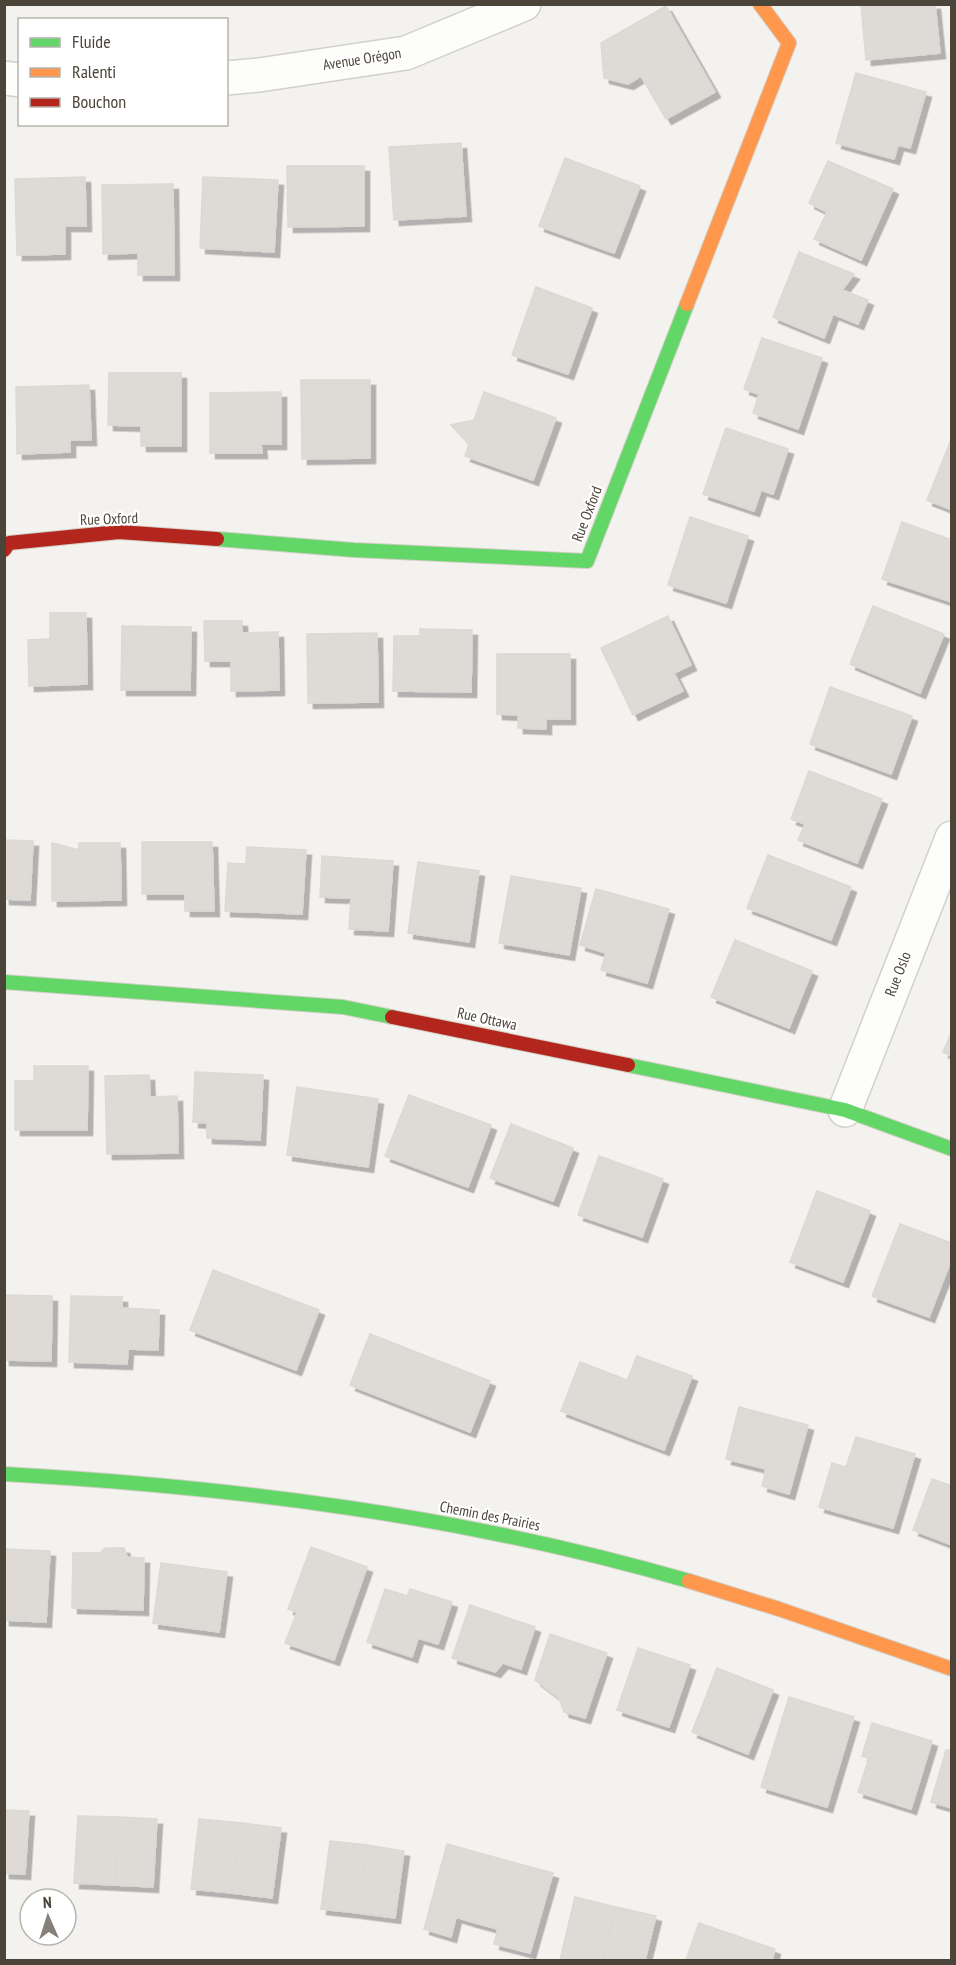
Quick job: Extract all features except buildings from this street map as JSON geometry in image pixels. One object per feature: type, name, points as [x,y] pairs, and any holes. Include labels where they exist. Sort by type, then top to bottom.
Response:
[{"type":"street","name":"Avenue Orégon","points":[[228,78],[406,53],[524,4]]},
{"type":"street","name":"Rue Oxford","points":[[4,550],[9,543],[119,532],[354,550],[587,561],[789,43],[760,4]]},
{"type":"street","name":"Rue Oslo","points":[[845,1110],[951,838]]},
{"type":"street","name":"Rue Ottawa","points":[[4,982],[343,1007],[845,1110],[951,1149]]},
{"type":"street","name":"Chemin des Prairies","points":[[4,1474],[236,1490],[467,1527],[601,1556],[679,1578],[766,1604],[951,1669]]},
{"type":"traffic: fast","points":[[217,539],[354,550],[587,561],[687,304]]},
{"type":"traffic: fast","points":[[4,982],[343,1007],[392,1017]]},
{"type":"traffic: fast","points":[[628,1065],[845,1110],[952,1149]]},
{"type":"traffic: fast","points":[[4,1474],[178,1487],[350,1508],[521,1539],[605,1558],[689,1581]]},
{"type":"traffic: slow","points":[[687,304],[789,43],[760,4]]},
{"type":"traffic: slow","points":[[689,1581],[779,1609],[952,1669]]},
{"type":"traffic: jam","points":[[4,550],[9,543],[119,532],[217,539]]},
{"type":"traffic: jam","points":[[392,1017],[628,1065]]}]
